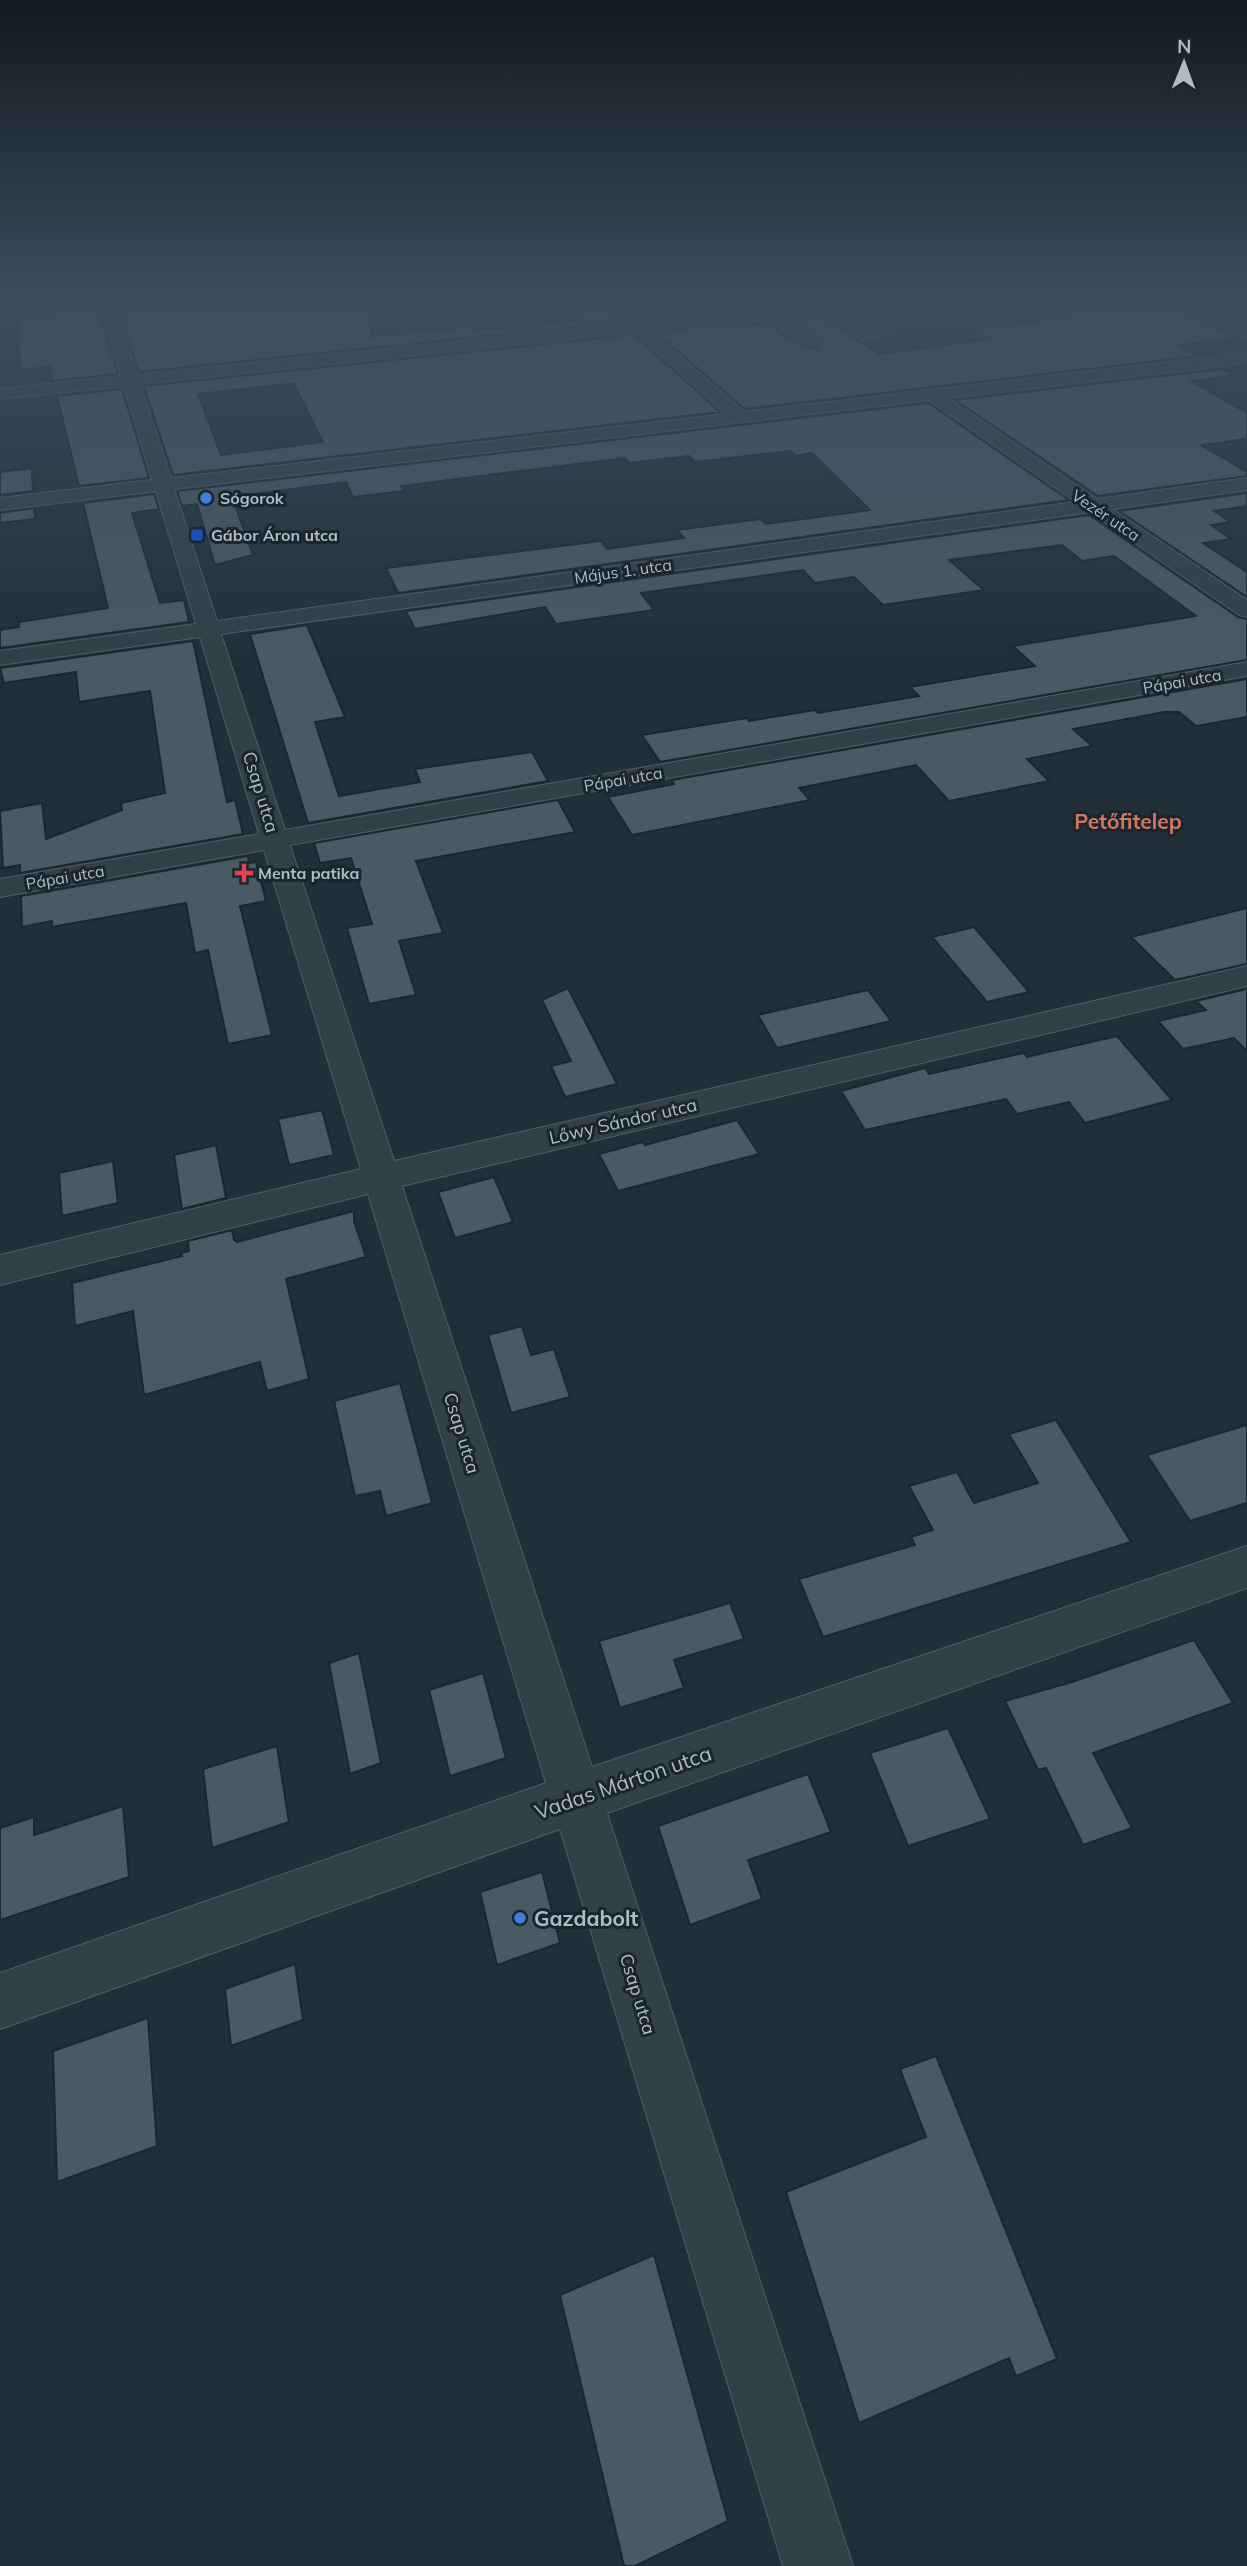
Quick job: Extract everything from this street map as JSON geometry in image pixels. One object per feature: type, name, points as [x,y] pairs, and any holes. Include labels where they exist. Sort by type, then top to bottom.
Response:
[{"type":"street","name":"Csap utca","points":[[144,420],[818,2566]]},
{"type":"street","points":[[0,504],[716,420]]},
{"type":"street","name":"Vezér utca","points":[[968,420],[1247,610]]},
{"type":"street","name":"Május 1. utca","points":[[0,658],[1247,484]]},
{"type":"street","name":"Pápai utca","points":[[0,888],[1247,670]]},
{"type":"street","name":"Lőwy Sándor utca","points":[[0,1270],[382,1177],[1247,976]]},
{"type":"street","name":"Vadas Márton utca","points":[[0,2001],[576,1798],[1247,1567]]},
{"type":"building","points":[[63,420],[131,420],[149,478],[79,486]]},
{"type":"building","points":[[155,420],[208,420],[221,455],[323,442],[312,420],[653,420],[173,475]]},
{"type":"building","points":[[785,420],[952,420],[1069,500],[398,593],[386,568],[601,541],[607,549],[684,538],[677,530],[760,519],[766,524],[870,510],[812,453],[796,456],[790,451],[695,462],[689,456],[629,463],[625,458],[401,486],[404,491],[353,497],[346,482],[232,497],[253,555],[215,565],[197,504],[182,506],[177,491]]},
{"type":"building","points":[[984,420],[1247,420],[1247,439],[1201,445],[1247,472],[1247,476],[1098,496]]},
{"type":"building","points":[[32,468],[33,491],[0,495],[0,472]]},
{"type":"building","points":[[1247,493],[1247,506],[1214,511],[1231,522],[1211,525],[1231,539],[1203,543],[1247,572],[1247,597],[1119,511]]},
{"type":"building","points":[[154,494],[159,509],[132,513],[160,603],[184,600],[189,622],[0,648],[0,630],[19,627],[19,622],[108,608],[83,503]]},
{"type":"building","points":[[34,508],[35,519],[0,523],[0,513]]},
{"type":"building","points":[[1089,515],[1238,617],[1247,619],[1247,660],[660,762],[642,735],[747,718],[749,721],[815,710],[818,713],[919,696],[910,687],[1035,666],[1013,646],[1196,616],[1114,556],[1082,561],[1062,545],[949,560],[984,590],[883,605],[854,577],[815,583],[803,570],[641,593],[654,610],[556,624],[545,607],[415,629],[406,611]]},
{"type":"building","points":[[307,625],[345,717],[315,722],[339,796],[420,782],[415,769],[532,752],[548,781],[308,823],[250,634]]},
{"type":"building","points":[[193,641],[227,802],[235,800],[243,834],[20,873],[20,865],[3,868],[0,811],[42,803],[46,839],[122,810],[121,803],[165,793],[150,691],[79,702],[76,672],[4,683],[0,668]]},
{"type":"building","points":[[1247,679],[1247,717],[1196,726],[1179,712],[1164,712],[1073,729],[1092,746],[1027,759],[1049,781],[949,801],[916,765],[799,788],[810,800],[632,835],[608,797],[674,784],[672,780]]},
{"type":"building","points":[[558,800],[575,832],[416,861],[443,933],[399,941],[416,995],[369,1004],[347,928],[372,924],[351,858],[320,863],[314,843]]},
{"type":"building","points":[[248,856],[249,863],[256,862],[266,901],[240,906],[272,1035],[228,1044],[208,950],[195,953],[186,903],[52,927],[52,921],[22,927],[21,896]]},
{"type":"building","points":[[1247,908],[1247,964],[1175,980],[1131,937]]},
{"type":"building","points":[[974,927],[1029,992],[987,1002],[932,937]]},
{"type":"building","points":[[568,988],[617,1084],[565,1097],[551,1066],[571,1061],[542,1000]]},
{"type":"building","points":[[1247,989],[1247,1051],[1234,1038],[1183,1049],[1158,1021],[1206,1010],[1196,1001]]},
{"type":"building","points":[[868,990],[891,1021],[777,1048],[758,1015]]},
{"type":"building","points":[[1117,1036],[1172,1100],[1085,1123],[1069,1102],[1017,1114],[1006,1099],[865,1130],[841,1091],[925,1068],[929,1074],[1024,1053],[1027,1057]]},
{"type":"building","points":[[322,1110],[334,1155],[289,1165],[278,1119]]},
{"type":"building","points":[[737,1120],[759,1154],[618,1191],[599,1154],[643,1142],[645,1145]]},
{"type":"building","points":[[216,1145],[226,1198],[182,1209],[174,1155]]},
{"type":"building","points":[[113,1161],[118,1203],[62,1216],[59,1173]]},
{"type":"building","points":[[494,1177],[513,1222],[455,1238],[438,1192]]},
{"type":"building","points":[[354,1211],[354,1221],[366,1257],[286,1279],[309,1379],[267,1391],[260,1362],[144,1395],[133,1311],[75,1326],[72,1283],[182,1256],[181,1253],[189,1251],[188,1241],[232,1230],[237,1242]]},
{"type":"building","points":[[522,1326],[531,1355],[554,1349],[570,1397],[511,1413],[488,1335]]},
{"type":"building","points":[[400,1383],[432,1503],[386,1516],[380,1491],[355,1496],[334,1401]]},
{"type":"building","points":[[1056,1420],[1131,1542],[823,1637],[799,1579],[915,1545],[911,1537],[933,1530],[909,1486],[957,1472],[974,1503],[1038,1483],[1009,1434]]},
{"type":"building","points":[[1247,1425],[1247,1503],[1190,1521],[1147,1455]]},
{"type":"building","points":[[730,1603],[744,1639],[674,1660],[684,1688],[620,1708],[599,1641]]},
{"type":"building","points":[[1194,1640],[1233,1703],[1093,1753],[1132,1828],[1083,1845],[1046,1768],[1038,1770],[1005,1701],[1072,1682]]},
{"type":"building","points":[[359,1653],[381,1763],[350,1774],[329,1663]]},
{"type":"building","points":[[483,1673],[506,1758],[450,1776],[429,1690]]},
{"type":"building","points":[[948,1728],[990,1819],[908,1846],[870,1753]]},
{"type":"building","points":[[277,1746],[289,1822],[212,1848],[203,1769]]},
{"type":"building","points":[[808,1774],[831,1832],[748,1860],[762,1899],[690,1925],[658,1826]]},
{"type":"building","points":[[123,1806],[129,1877],[0,1920],[0,1828],[34,1817],[34,1835]]},
{"type":"building","name":"Gazdabolt","points":[[542,1872],[560,1943],[497,1965],[480,1892]]},
{"type":"building","points":[[295,1964],[303,2020],[231,2046],[225,1989]]},
{"type":"building","points":[[148,2018],[157,2146],[57,2182],[53,2051]]},
{"type":"building","points":[[936,2056],[1057,2359],[1016,2376],[1009,2358],[859,2423],[786,2192],[926,2137],[900,2069]]},
{"type":"building","points":[[654,2255],[728,2521],[635,2566],[624,2566],[560,2295]]},
{"type":"place","name":"Sógorok","points":[[206,498]]},
{"type":"place","name":"Gábor Áron utca","points":[[197,535]]},
{"type":"place","name":"Menta patika","points":[[244,873]]},
{"type":"place","name":"Gazdabolt","points":[[520,1918]]},
{"type":"district","name":"Petőfitelep","points":[[1128,821]]}]
